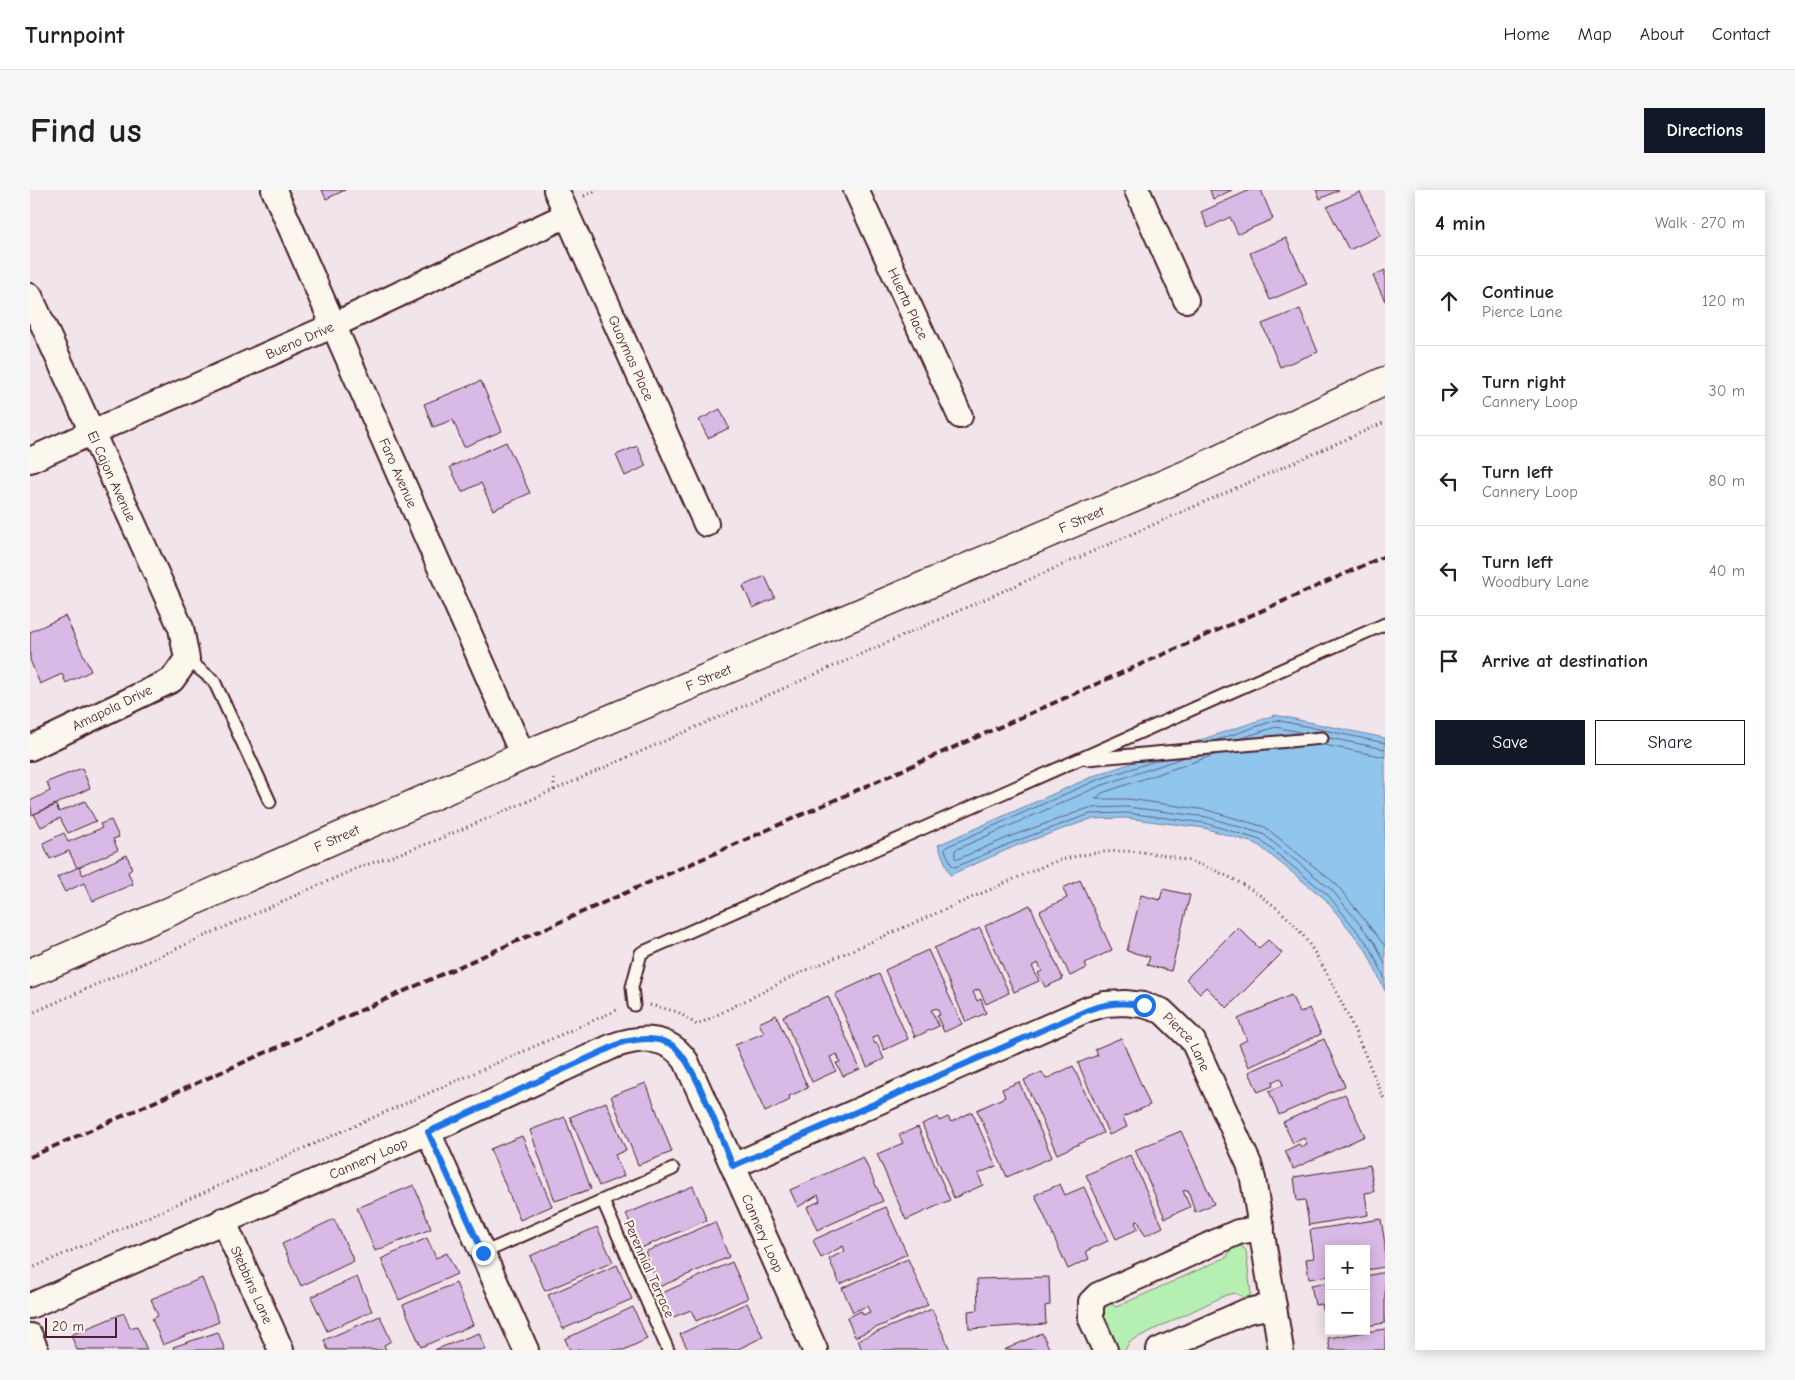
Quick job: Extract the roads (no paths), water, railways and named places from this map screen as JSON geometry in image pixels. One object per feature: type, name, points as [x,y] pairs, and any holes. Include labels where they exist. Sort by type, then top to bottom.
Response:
[{"type":"street","name":"Faro Avenue","points":[[274,190],[523,756]]},
{"type":"street","name":"Guaymas Place","points":[[556,190],[706,524]]},
{"type":"street","name":"Huerta Place","points":[[856,190],[960,416]]},
{"type":"street","points":[[1138,190],[1186,300]]},
{"type":"street","name":"Bueno Drive","points":[[30,460],[334,325],[567,215]]},
{"type":"street","name":"El Cajon Avenue","points":[[30,296],[181,628],[187,659]]},
{"type":"street","name":"F Street","points":[[30,973],[523,756],[1188,474],[1385,381]]},
{"type":"street","name":"Amapola Drive","points":[[30,748],[172,680],[187,659]]},
{"type":"street","name":"Pierce Lane","points":[[733,1166],[1088,1010],[1106,1004],[1125,1002],[1162,1011],[1193,1041],[1249,1164],[1262,1228],[1281,1350]]},
{"type":"street","name":"Cannery Loop","points":[[30,1306],[428,1132],[613,1046],[635,1040],[657,1039],[674,1046],[686,1061],[815,1350]]},
{"type":"street","points":[[428,1132],[526,1350]]},
{"type":"street","name":"Stebbins Lane","points":[[223,1220],[281,1350]]},
{"type":"street","points":[[1105,1350],[1091,1320],[1091,1302],[1098,1295],[1238,1232],[1262,1228]]},
{"type":"street","points":[[1159,1350],[1247,1311],[1274,1306]]},
{"type":"street","points":[[30,1336],[36,1350]]},
{"type":"lane","points":[[634,1005],[632,987],[641,953],[1385,624]]},
{"type":"lane","points":[[187,659],[214,681],[270,802]]},
{"type":"lane","points":[[1078,760],[1322,738]]},
{"type":"lane","points":[[483,1253],[674,1169]]},
{"type":"lane","name":"Perennial Terrace","points":[[603,1201],[668,1350]]},
{"type":"water","points":[[1275,715],[1385,738],[1385,991],[1366,950],[1325,899],[1257,844],[1204,828],[1126,818],[1091,819],[1018,845],[950,875],[938,845],[1096,775]]},
{"type":"railway","points":[[30,1157],[1385,556]]}]
